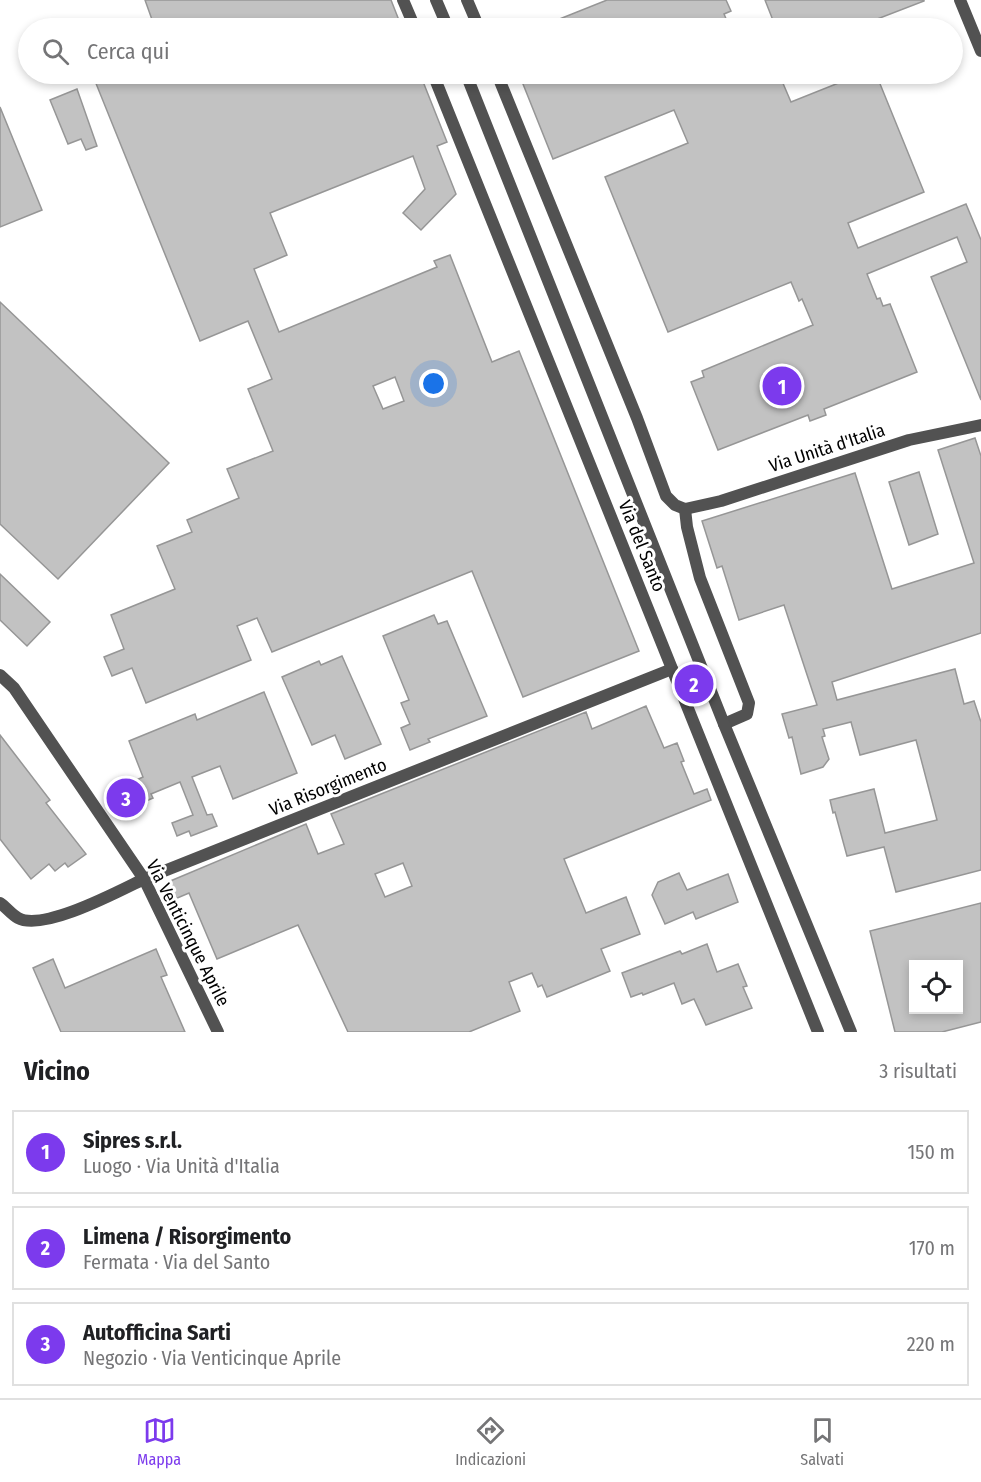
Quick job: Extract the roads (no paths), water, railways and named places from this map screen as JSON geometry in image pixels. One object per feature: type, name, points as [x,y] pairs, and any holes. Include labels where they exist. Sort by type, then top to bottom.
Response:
[{"type":"street","points":[[403,0],[411,18]]},
{"type":"street","points":[[436,0],[444,18]]},
{"type":"street","points":[[467,0],[475,18]]},
{"type":"street","points":[[960,0],[981,51]]},
{"type":"street","name":"Via del Santo","points":[[437,84],[818,1032]]},
{"type":"street","points":[[470,84],[724,724],[851,1032]]},
{"type":"street","points":[[501,84],[633,407],[666,496],[675,505],[685,509],[687,527],[700,578],[749,703],[747,714],[724,724]]},
{"type":"street","name":"Via Unità d'Italia","points":[[685,509],[721,501],[909,440],[981,425]]},
{"type":"street","name":"Via Risorgimento","points":[[0,903],[19,919],[41,920],[62,915],[97,902],[144,879],[672,669]]},
{"type":"street","name":"Via Venticinque Aprile","points":[[0,675],[14,688],[144,879],[218,1032]]},
{"type":"place","name":"Sipres s.r.l.","points":[[782,386]]},
{"type":"place","name":"Limena / Risorgimento","points":[[694,684]]},
{"type":"place","name":"Autofficina Sarti","points":[[126,798]]}]
